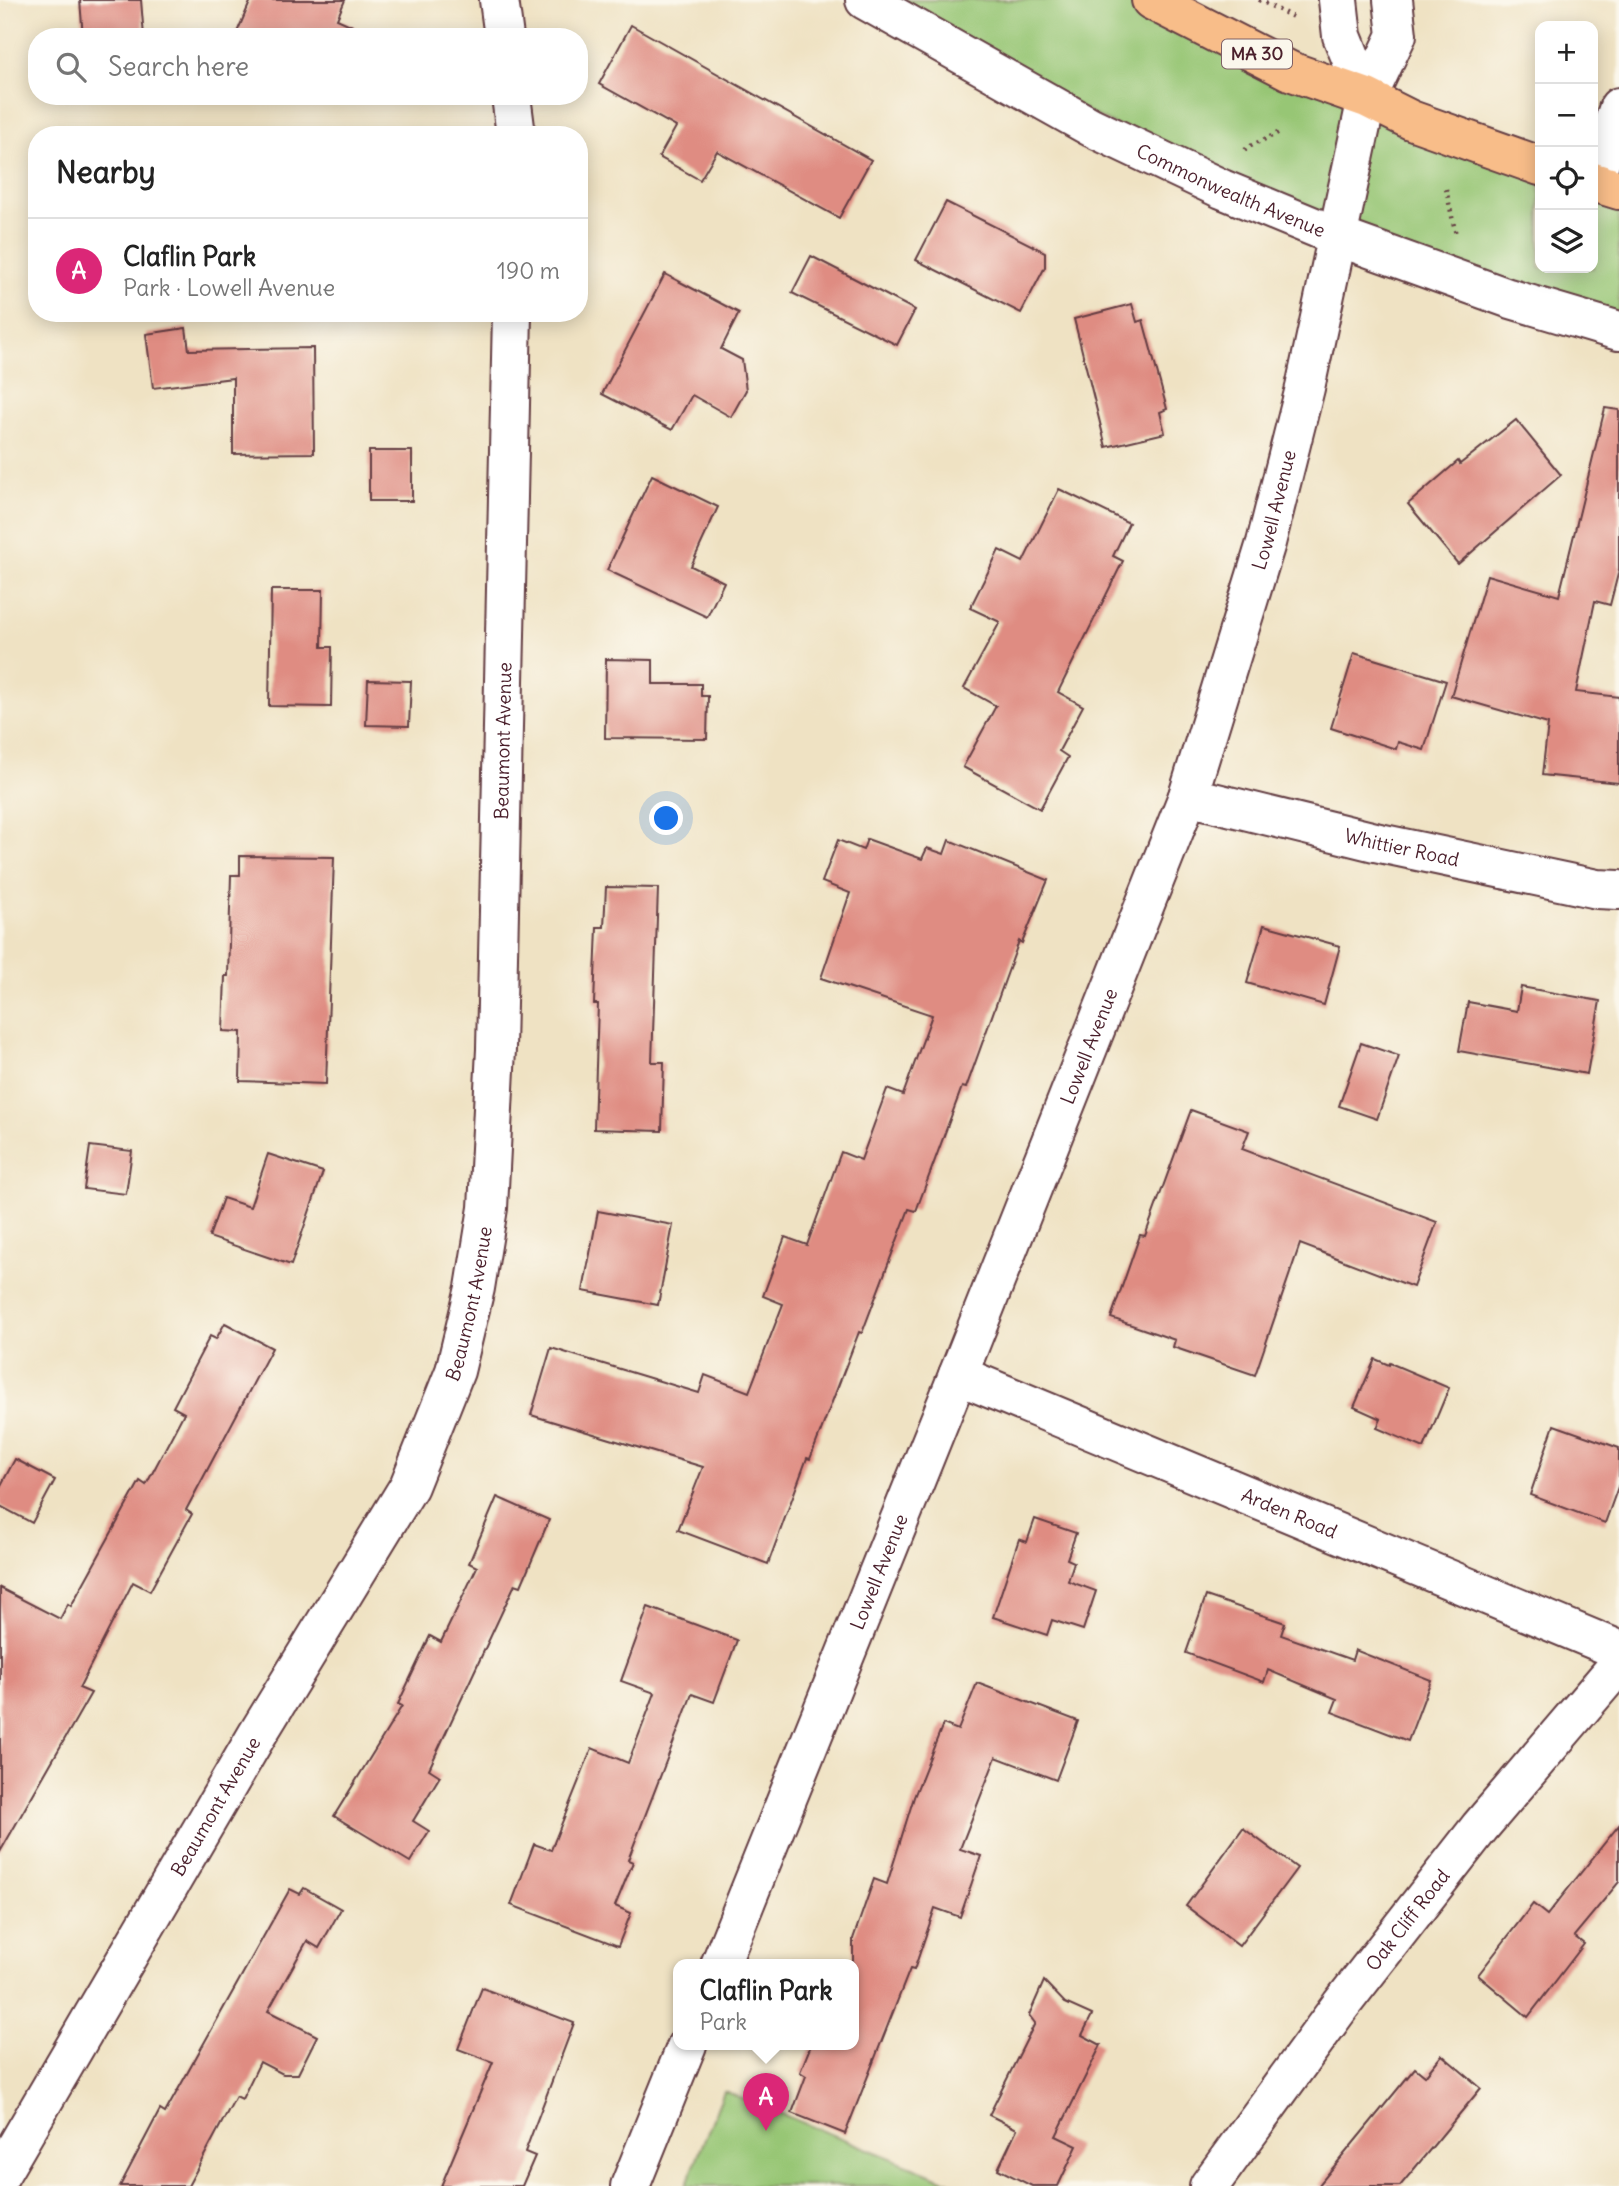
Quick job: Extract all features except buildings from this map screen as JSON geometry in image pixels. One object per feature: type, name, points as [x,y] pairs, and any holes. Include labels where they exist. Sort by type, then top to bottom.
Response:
[{"type":"main road","name":"MA 30","points":[[1152,0],[1282,67],[1367,97],[1411,120],[1535,164]]},
{"type":"main road","points":[[1598,184],[1619,190]]},
{"type":"street","points":[[499,0],[503,28]]},
{"type":"street","name":"Commonwealth Avenue","points":[[865,0],[1091,127],[1234,194],[1336,236],[1508,298],[1619,331]]},
{"type":"street","points":[[1338,0],[1342,36],[1367,97]]},
{"type":"street","name":"Lowell Avenue","points":[[722,1959],[1188,796],[1266,543],[1305,388],[1367,97],[1397,35],[1393,0]]},
{"type":"street","points":[[512,105],[515,126]]},
{"type":"street","points":[[1598,168],[1619,107]]},
{"type":"street","name":"Beaumont Avenue","points":[[0,2175],[257,1735],[409,1486],[455,1371],[475,1288],[488,1208],[496,1049],[512,322]]},
{"type":"street","name":"Whittier Road","points":[[1188,796],[1376,842],[1597,890],[1619,890]]},
{"type":"street","name":"Arden Road","points":[[958,1375],[1619,1650]]},
{"type":"street","name":"Oak Cliff Road","points":[[1209,2186],[1341,2004],[1480,1827],[1619,1664]]},
{"type":"street","points":[[630,2186],[685,2050]]},
{"type":"path","points":[[1259,0],[1299,20]]},
{"type":"path","points":[[1446,190],[1457,245]]},
{"type":"green space","points":[[865,0],[1151,0],[1535,164],[1535,273],[1598,273],[1598,184],[1619,190],[1619,331],[1336,236]]},
{"type":"green space","points":[[724,2091],[960,2186],[686,2186]]},
{"type":"place","name":"Claflin Park","points":[[766,2131]]}]
